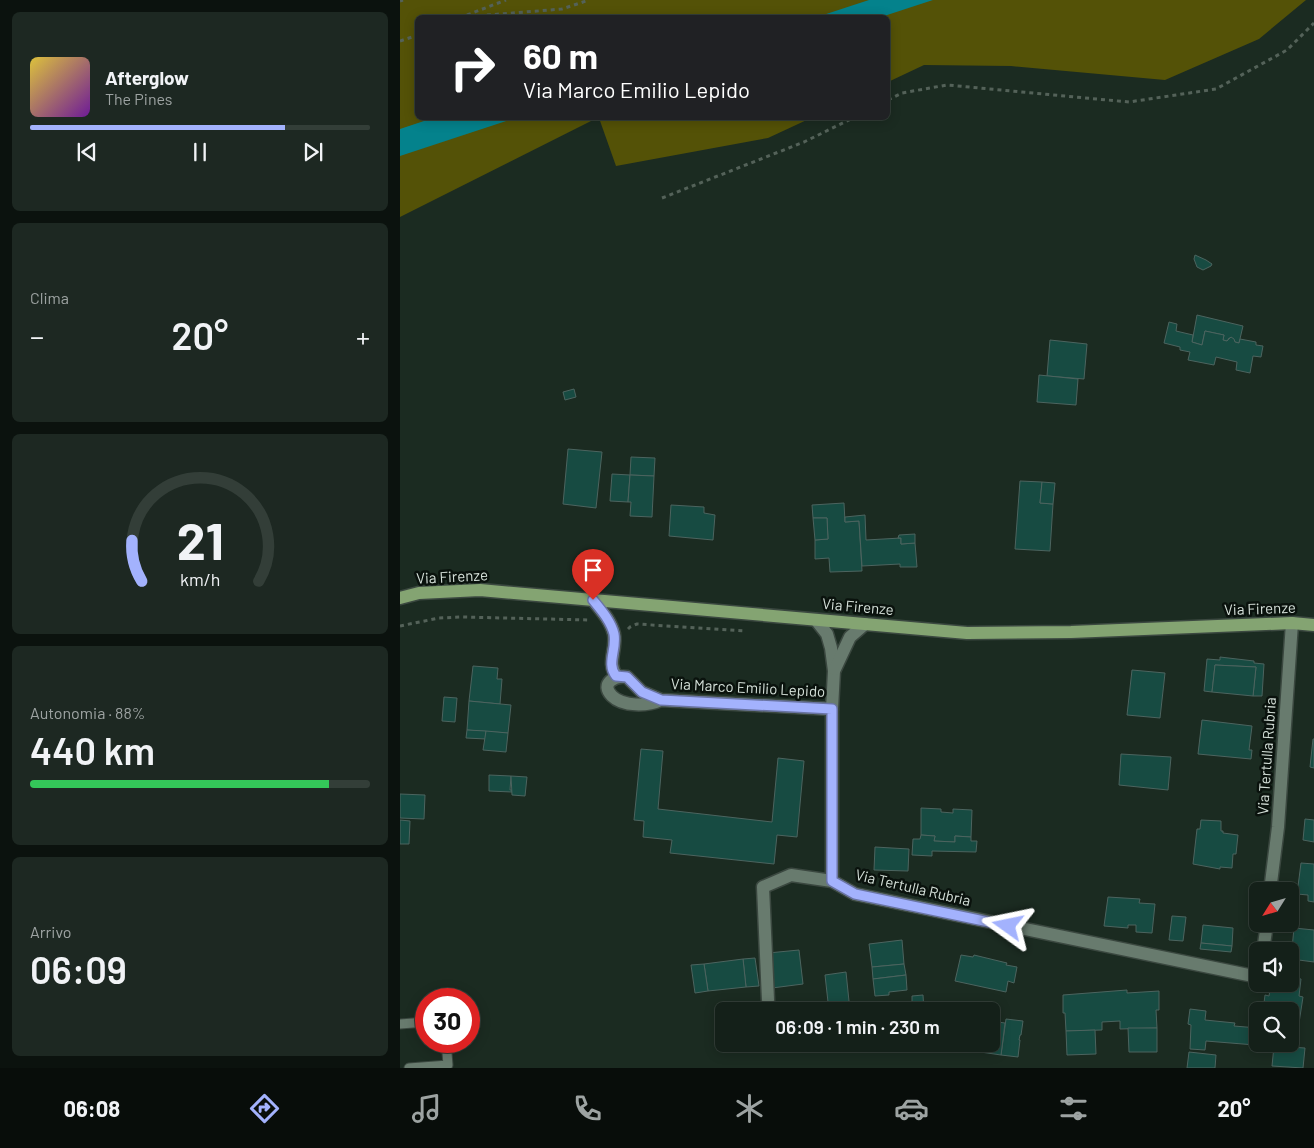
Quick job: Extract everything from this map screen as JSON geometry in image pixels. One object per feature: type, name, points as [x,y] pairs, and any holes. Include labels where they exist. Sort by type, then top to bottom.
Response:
[{"type":"main road","name":"Via Firenze","points":[[400,598],[420,593],[480,590],[977,633],[1071,632],[1292,623],[1314,625]]},
{"type":"street","name":"Via Marco Emilio Lepido","points":[[593,600],[612,627],[614,640],[611,667],[616,676]]},
{"type":"street","name":"Via Marco Emilio Lepido","points":[[816,620],[827,634],[834,671],[832,709],[832,881]]},
{"type":"street","name":"Via Tertulla Rubria","points":[[1271,882],[1278,827],[1292,623]]},
{"type":"street","name":"Via Marco Emilio Lepido","points":[[834,671],[850,637],[866,624]]},
{"type":"street","name":"Via Marco Emilio Lepido","points":[[661,700],[652,704],[626,703],[614,698],[608,689],[609,683],[616,676],[627,677],[642,692],[661,700],[832,709]]},
{"type":"street","name":"Via Tertulla Rubria","points":[[768,1000],[763,887],[791,875],[832,881],[855,894],[1249,975]]},
{"type":"lane","points":[[400,1024],[415,1023]]},
{"type":"lane","points":[[409,1068],[448,1065],[447,1053]]},
{"type":"path","points":[[468,15],[506,0]]},
{"type":"path","points":[[488,15],[562,9],[589,0]]},
{"type":"path","points":[[890,99],[902,93],[947,84],[1130,102],[1216,90],[1287,50],[1314,23]]},
{"type":"path","points":[[400,41],[415,36]]},
{"type":"path","points":[[662,198],[804,142],[849,120]]},
{"type":"path","points":[[400,626],[439,618],[593,620]]},
{"type":"path","points":[[627,632],[630,626],[636,624],[747,632]]},
{"type":"shaded area","points":[[400,0],[1306,0],[1259,39],[1165,80],[1011,66],[924,65],[890,81],[890,15],[415,15],[415,120],[593,120],[400,217]]},
{"type":"shaded area","points":[[600,120],[807,120],[768,138],[616,166]]},
{"type":"water","points":[[869,0],[933,0],[887,15],[823,15]]},
{"type":"water","points":[[427,120],[509,120],[400,156],[400,129]]},
{"type":"building","points":[[1195,255],[1212,264],[1211,266],[1203,270],[1197,267],[1194,259]]},
{"type":"building","points":[[1197,315],[1243,326],[1239,343],[1235,342],[1232,338],[1229,338],[1227,341],[1223,340],[1224,335],[1205,331],[1202,345],[1192,342]]},
{"type":"building","points":[[1169,322],[1177,324],[1176,331],[1193,335],[1192,342],[1202,345],[1205,331],[1224,335],[1223,340],[1227,341],[1231,337],[1235,342],[1239,343],[1240,339],[1256,342],[1256,345],[1263,346],[1261,357],[1253,356],[1250,373],[1236,370],[1237,362],[1216,357],[1214,365],[1188,360],[1190,352],[1164,343]]},
{"type":"building","points":[[1050,340],[1087,344],[1084,379],[1047,376]]},
{"type":"building","points":[[1039,375],[1078,379],[1076,405],[1037,402]]},
{"type":"building","points":[[574,389],[576,397],[565,400],[563,392]]},
{"type":"building","points":[[568,449],[602,452],[596,508],[563,504]]},
{"type":"building","points":[[631,457],[655,458],[654,476],[630,475]]},
{"type":"building","points":[[612,474],[630,475],[628,502],[610,501]]},
{"type":"building","points":[[630,475],[654,476],[652,517],[630,516],[631,502],[628,502]]},
{"type":"building","points":[[1020,481],[1042,482],[1040,503],[1053,504],[1050,551],[1015,549]]},
{"type":"building","points":[[1042,482],[1055,483],[1053,504],[1040,503]]},
{"type":"building","points":[[844,503],[845,522],[859,521],[862,571],[830,572],[829,558],[815,559],[815,540],[828,539],[827,518],[813,518],[812,505]]},
{"type":"building","points":[[671,505],[704,507],[704,513],[715,515],[713,540],[669,536]]},
{"type":"building","points":[[865,515],[866,540],[901,538],[901,544],[915,543],[917,567],[900,567],[900,564],[862,566],[859,521],[845,522],[845,517]]},
{"type":"building","points":[[813,518],[827,518],[828,539],[815,540]]},
{"type":"building","points":[[915,534],[915,543],[901,544],[901,538],[898,538],[899,535]]},
{"type":"building","points":[[1220,657],[1264,664],[1262,696],[1253,696],[1256,667],[1215,665],[1212,692],[1204,691],[1207,659],[1220,660]]},
{"type":"building","points":[[1215,665],[1256,667],[1253,696],[1212,692]]},
{"type":"building","points":[[473,666],[498,668],[497,679],[502,679],[500,704],[469,701]]},
{"type":"building","points":[[1132,670],[1165,673],[1160,718],[1127,715]]},
{"type":"building","points":[[444,697],[457,698],[455,722],[442,721]]},
{"type":"building","points":[[469,701],[511,705],[508,733],[467,730]]},
{"type":"building","points":[[1202,720],[1252,726],[1249,750],[1252,750],[1251,759],[1198,754]]},
{"type":"building","points":[[467,730],[486,731],[486,739],[466,738]]},
{"type":"building","points":[[486,731],[508,733],[506,752],[483,750]]},
{"type":"building","points":[[1314,739],[1314,768],[1310,767]]},
{"type":"building","points":[[641,749],[663,751],[658,809],[772,822],[778,758],[804,761],[797,837],[777,835],[774,864],[670,853],[672,840],[643,837],[644,821],[634,820]]},
{"type":"building","points":[[1121,754],[1171,757],[1168,790],[1119,785]]},
{"type":"building","points":[[489,775],[511,776],[510,790],[512,792],[489,791]]},
{"type":"building","points":[[511,776],[527,777],[525,796],[512,795]]},
{"type":"building","points":[[400,794],[425,795],[424,819],[400,818]]},
{"type":"building","points":[[921,808],[941,809],[941,812],[953,813],[953,809],[972,810],[971,837],[955,836],[955,842],[934,841],[935,836],[921,835]]},
{"type":"building","points":[[1305,819],[1314,820],[1314,842],[1303,840]]},
{"type":"building","points":[[400,820],[410,821],[409,844],[400,844]]},
{"type":"building","points":[[1201,820],[1221,821],[1221,831],[1223,833],[1238,835],[1236,854],[1233,854],[1232,868],[1220,867],[1220,869],[1193,864],[1197,829],[1200,829]]},
{"type":"building","points":[[921,835],[935,836],[934,841],[955,842],[955,836],[971,837],[971,841],[977,841],[976,852],[932,851],[932,856],[912,855],[913,839],[920,839]]},
{"type":"building","points":[[875,847],[909,849],[908,871],[874,870]]},
{"type":"building","points":[[1301,863],[1314,864],[1314,902],[1308,901],[1308,895],[1299,894]]},
{"type":"building","points":[[1108,897],[1140,899],[1139,903],[1155,904],[1152,933],[1136,932],[1136,925],[1128,925],[1128,928],[1104,926]]},
{"type":"building","points":[[1172,916],[1186,917],[1183,941],[1169,940]]},
{"type":"building","points":[[1203,925],[1233,928],[1232,946],[1201,943]]},
{"type":"building","points":[[1299,928],[1314,930],[1314,962],[1299,960],[1299,942],[1293,942],[1294,932],[1299,932]]},
{"type":"building","points":[[902,940],[904,964],[872,967],[869,944]]},
{"type":"building","points":[[1201,943],[1232,946],[1231,952],[1200,949]]},
{"type":"building","points":[[799,950],[803,984],[772,988],[768,953]]},
{"type":"building","points":[[961,955],[973,957],[974,955],[1017,967],[1014,983],[1008,981],[1006,992],[955,981]]},
{"type":"building","points":[[755,958],[759,986],[746,987],[743,959]]},
{"type":"building","points":[[743,959],[746,987],[708,991],[704,964]]},
{"type":"building","points":[[704,964],[708,991],[695,993],[691,965]]},
{"type":"building","points":[[904,964],[906,975],[873,979],[872,967]]},
{"type":"building","points":[[846,972],[849,1002],[828,1002],[825,975]]},
{"type":"building","points":[[906,975],[907,990],[889,992],[889,995],[875,996],[873,979]]},
{"type":"building","points":[[1299,979],[1301,979],[1299,996],[1303,997],[1299,1023],[1299,1002],[1264,1002],[1265,995],[1269,996],[1270,992],[1299,992]]},
{"type":"building","points":[[1127,990],[1127,993],[1159,991],[1159,1010],[1156,1010],[1157,1028],[1120,1029],[1120,1021],[1102,1022],[1102,1030],[1066,1031],[1063,995]]},
{"type":"building","points":[[923,995],[923,1002],[912,1002],[912,996]]},
{"type":"building","points":[[1190,1009],[1206,1011],[1205,1020],[1235,1023],[1234,1026],[1249,1027],[1249,1045],[1206,1041],[1205,1050],[1190,1049],[1191,1025],[1188,1024]]},
{"type":"building","points":[[1006,1019],[1023,1021],[1018,1057],[1001,1055]]},
{"type":"building","points":[[1000,1022],[1005,1023],[1001,1055],[981,1052],[1000,1052]]},
{"type":"building","points":[[1128,1028],[1157,1028],[1157,1052],[1129,1052]]},
{"type":"building","points":[[1095,1030],[1096,1054],[1067,1055],[1066,1031]]},
{"type":"building","points":[[1299,1048],[1305,1048],[1303,1068],[1272,1066],[1273,1052],[1299,1052]]},
{"type":"building","points":[[1189,1052],[1216,1055],[1215,1068],[1187,1068]]},
{"type":"route","points":[[593,600],[612,627],[614,636],[611,667],[613,672],[616,676],[627,677],[636,688],[649,696],[661,700],[832,709],[832,881],[855,894],[1008,926]]}]
